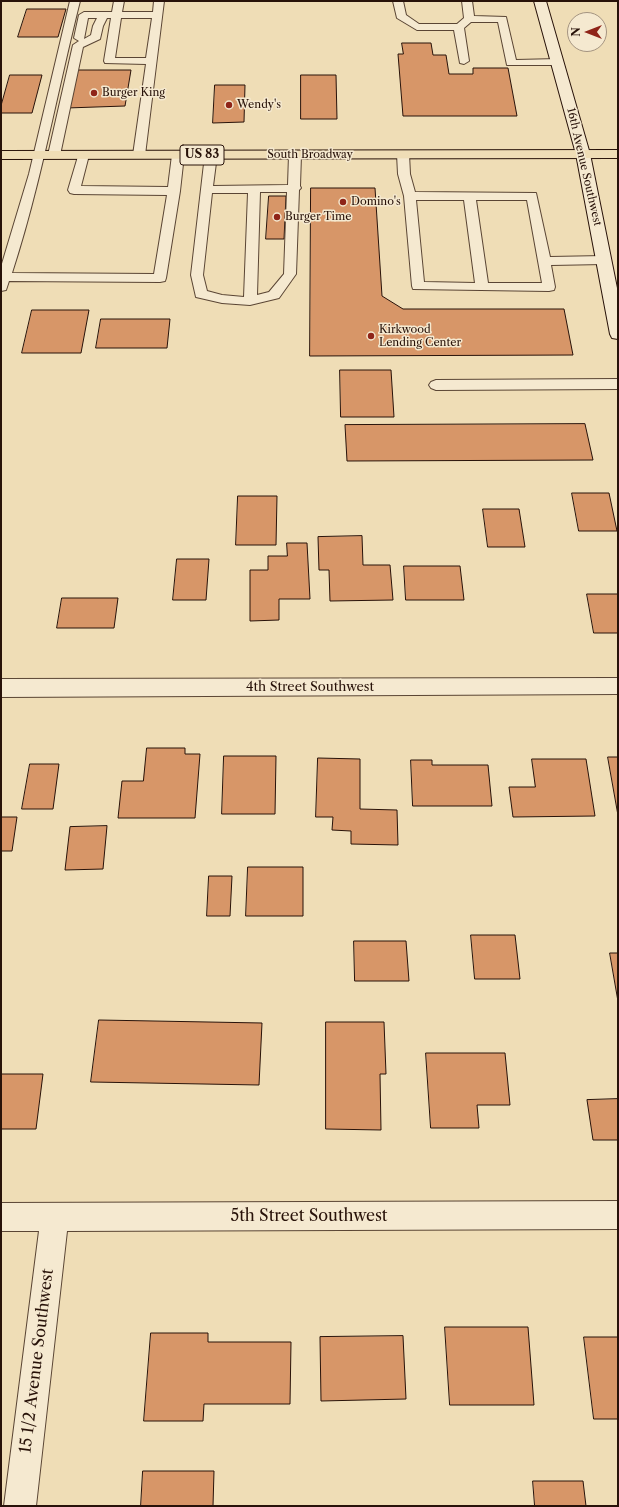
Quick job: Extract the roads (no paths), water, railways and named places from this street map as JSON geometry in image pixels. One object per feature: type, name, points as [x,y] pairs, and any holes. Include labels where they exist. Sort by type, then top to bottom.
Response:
[{"type":"main road","name":"South Broadway","points":[[1,155],[618,154]]},
{"type":"street","name":"16th Avenue Southwest","points":[[540,1],[583,154],[616,315],[618,334]]},
{"type":"street","name":"4th Street Southwest","points":[[1,688],[618,686]]},
{"type":"street","name":"5th Street Southwest","points":[[1,1217],[618,1215]]},
{"type":"street","name":"15 1/2 Avenue Southwest","points":[[20,1506],[55,1217]]},
{"type":"lane","points":[[75,1],[39,155],[14,248],[2,280],[160,278],[174,191],[178,155]]},
{"type":"lane","points":[[119,1],[109,61],[151,61]]},
{"type":"lane","points":[[140,155],[159,1]]},
{"type":"lane","points":[[398,1],[401,16],[417,27],[459,27],[469,18],[502,19],[511,63],[558,62]]},
{"type":"lane","points":[[467,1],[469,18]]},
{"type":"lane","points":[[54,155],[84,15],[157,15]]},
{"type":"lane","points":[[78,45],[96,37],[98,26],[104,15]]},
{"type":"lane","points":[[459,27],[464,61]]},
{"type":"lane","points":[[403,154],[404,174],[410,196],[418,286],[549,287],[532,196],[410,196]]},
{"type":"lane","points":[[83,155],[74,190],[174,191]]},
{"type":"lane","points":[[211,155],[197,275],[201,294],[222,299],[250,301],[274,295],[290,274],[295,188],[295,155]]},
{"type":"lane","points":[[207,190],[295,188]]},
{"type":"lane","points":[[250,301],[254,189]]},
{"type":"lane","points":[[469,196],[482,286]]},
{"type":"lane","points":[[544,261],[604,260]]},
{"type":"lane","points":[[436,385],[618,384]]},
{"type":"place","name":"Burger King","points":[[94,93]]},
{"type":"place","name":"Wendy's","points":[[229,105]]},
{"type":"place","name":"Domino's","points":[[343,202]]},
{"type":"place","name":"Burger Time","points":[[277,217]]},
{"type":"place","name":"Kirkwood Lending Center","points":[[371,336]]}]
